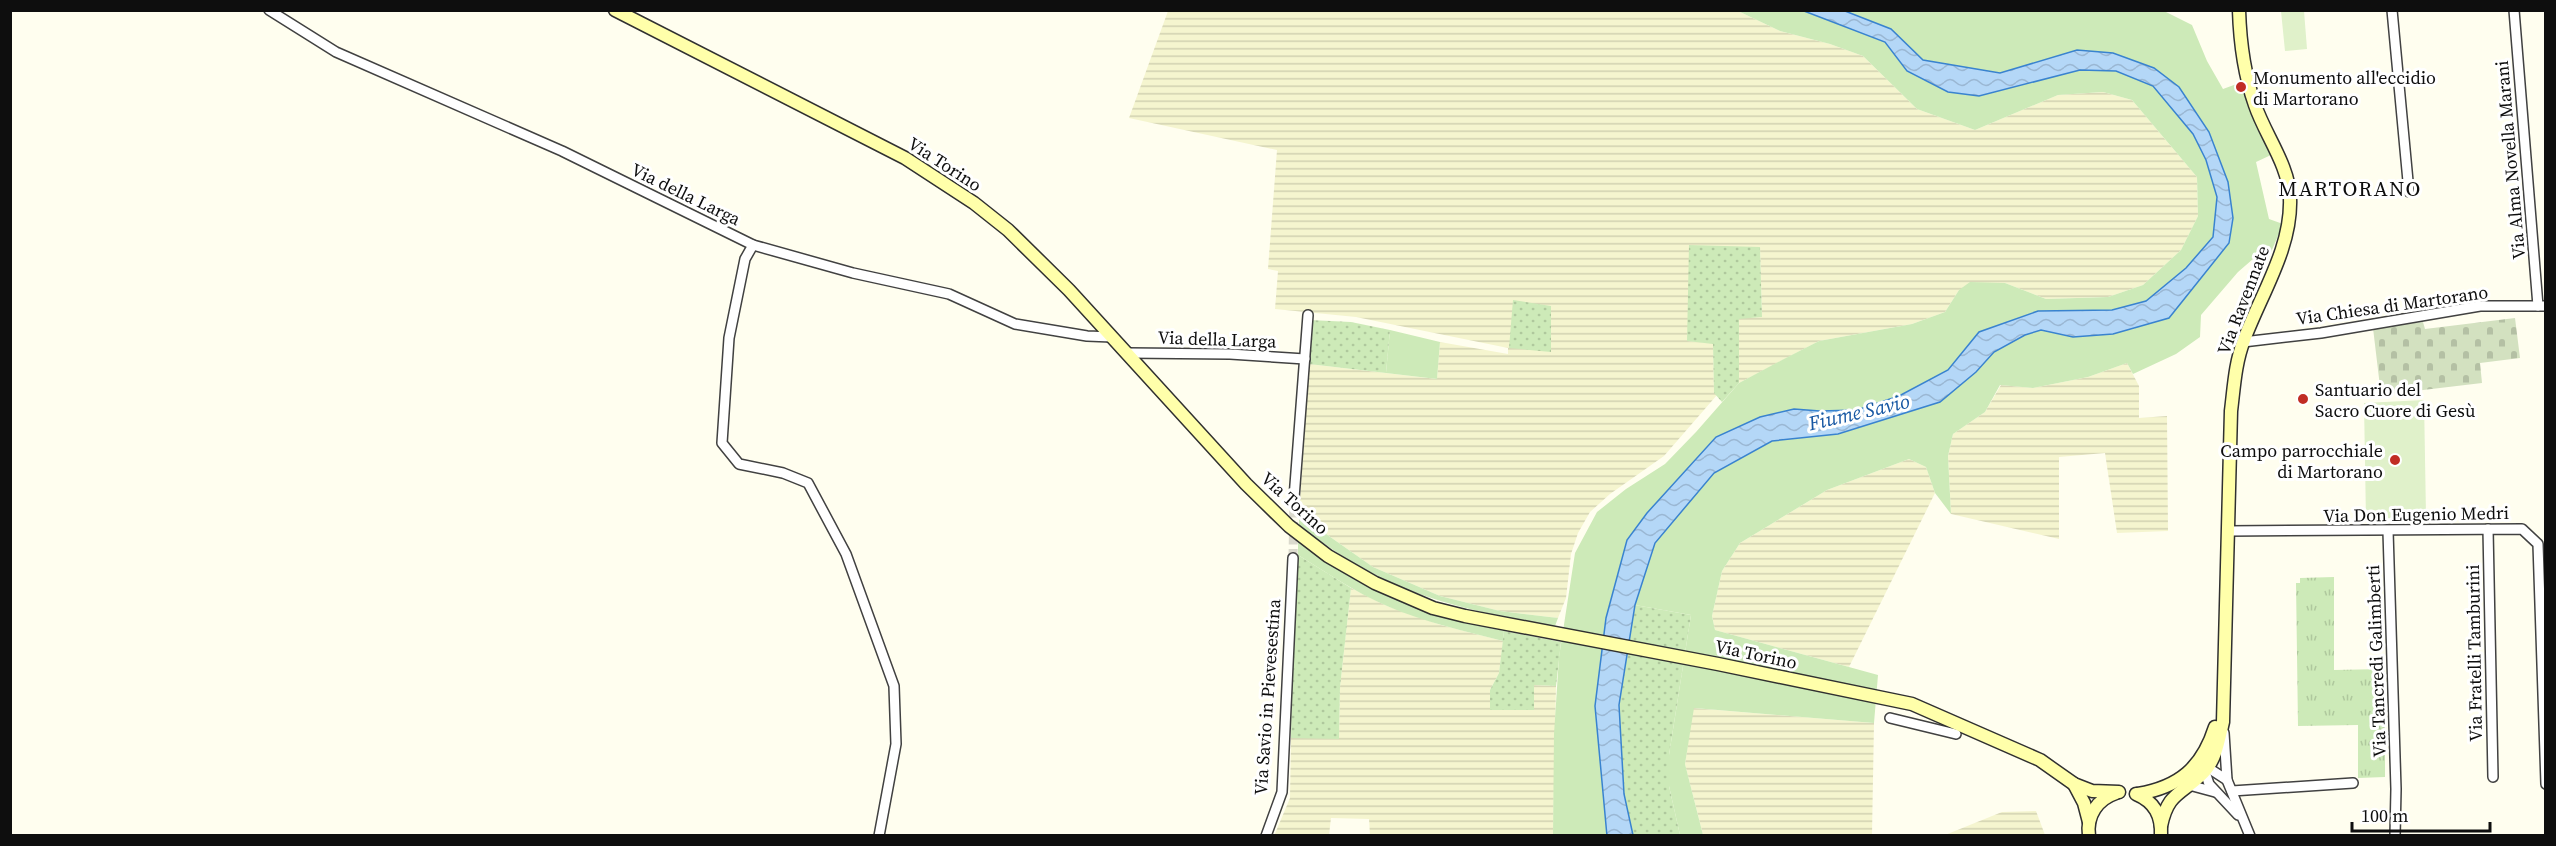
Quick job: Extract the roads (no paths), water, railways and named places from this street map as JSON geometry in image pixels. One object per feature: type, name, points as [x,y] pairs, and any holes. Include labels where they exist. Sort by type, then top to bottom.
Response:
[{"type":"main road","name":"Via Torino","points":[[615,10],[871,140],[938,177],[1008,230],[1112,336],[1246,484],[1289,526],[1328,556],[1402,596],[1433,608],[1500,624],[1718,664],[1912,704],[2040,760],[2074,784],[2092,791],[2138,794]]},
{"type":"main road","name":"Via Ravennate","points":[[2161,831],[2165,808],[2189,785],[2218,745],[2223,722],[2231,411],[2236,370],[2243,342],[2288,232],[2290,196],[2282,165],[2255,105],[2240,48],[2239,10]]},
{"type":"main road","name":"Via Ravennate","points":[[2202,767],[2215,729],[2223,685]]},
{"type":"main road","points":[[2138,794],[2157,791],[2202,767]]},
{"type":"main road","points":[[2074,784],[2084,803],[2090,836]]},
{"type":"main road","points":[[2089,822],[2099,802],[2119,792]]},
{"type":"main road","points":[[2138,794],[2154,806],[2161,831]]},
{"type":"street","name":"Via della Larga","points":[[269,10],[336,52],[562,151],[753,245],[853,273],[949,294],[1015,324],[1087,336],[1112,336]]},
{"type":"street","points":[[2392,10],[2409,192]]},
{"type":"street","name":"Via Alma Novella Marani","points":[[2514,10],[2542,306]]},
{"type":"street","points":[[753,245],[746,259],[729,338],[722,443],[739,464],[783,473],[808,483],[846,554],[894,686],[896,744],[879,836]]},
{"type":"street","name":"Via Chiesa di Martorano","points":[[2243,342],[2321,333],[2480,306],[2542,306]]},
{"type":"street","points":[[1294,498],[1308,315]]},
{"type":"street","name":"Via della Larga","points":[[1128,353],[1230,354],[1305,359]]},
{"type":"street","name":"Via Fratelli Tamburini","points":[[2488,529],[2493,777]]},
{"type":"street","name":"Via Don Eugenio Medri","points":[[2228,531],[2522,529],[2538,543],[2546,784]]},
{"type":"street","name":"Via Tancredi Galimberti","points":[[2388,531],[2397,789],[2395,836]]},
{"type":"street","name":"Via Savio in Pievesestina","points":[[1266,836],[1282,792],[1293,558]]},
{"type":"street","points":[[1924,725],[1939,721],[1943,717]]},
{"type":"street","points":[[1890,718],[1956,734]]},
{"type":"street","name":"Via Ravennate","points":[[2223,722],[2227,780],[2250,836]]},
{"type":"street","points":[[2202,767],[2227,780]]},
{"type":"street","name":"Via Ravennate","points":[[2202,767],[2215,792],[2242,819]]},
{"type":"street","points":[[2232,791],[2353,783]]},
{"type":"street","name":"Via Ravennate","points":[[2189,785],[2215,792]]},
{"type":"water","name":"Fiume Savio","points":[[1804,11],[1845,11],[1891,29],[1923,60],[2000,73],[2077,50],[2113,53],[2154,68],[2179,87],[2209,132],[2228,182],[2233,218],[2229,243],[2169,318],[2113,334],[2073,337],[2041,330],[2025,335],[1994,352],[1976,372],[1940,402],[1838,434],[1772,441],[1714,473],[1655,543],[1635,605],[1619,705],[1624,794],[1633,835],[1607,836],[1595,706],[1606,618],[1627,540],[1647,513],[1716,437],[1760,417],[1794,409],[1857,410],[1899,396],[1948,370],[1979,332],[2038,311],[2112,310],[2146,301],[2186,268],[2213,237],[2217,197],[2206,160],[2193,134],[2153,86],[2116,71],[2080,70],[1979,96],[1948,92],[1907,71],[1885,42]]},
{"type":"tunnel","points":[[1293,558],[1294,498]]},
{"type":"place","name":"Monumento all'eccidio di Martorano","points":[[2241,87]]},
{"type":"place","name":"Santuario del Sacro Cuore di Gesù","points":[[2303,399]]},
{"type":"place","name":"Campo parrocchiale di Martorano","points":[[2395,460]]},
{"type":"district","name":"MARTORANO","points":[[2350,188]]}]
